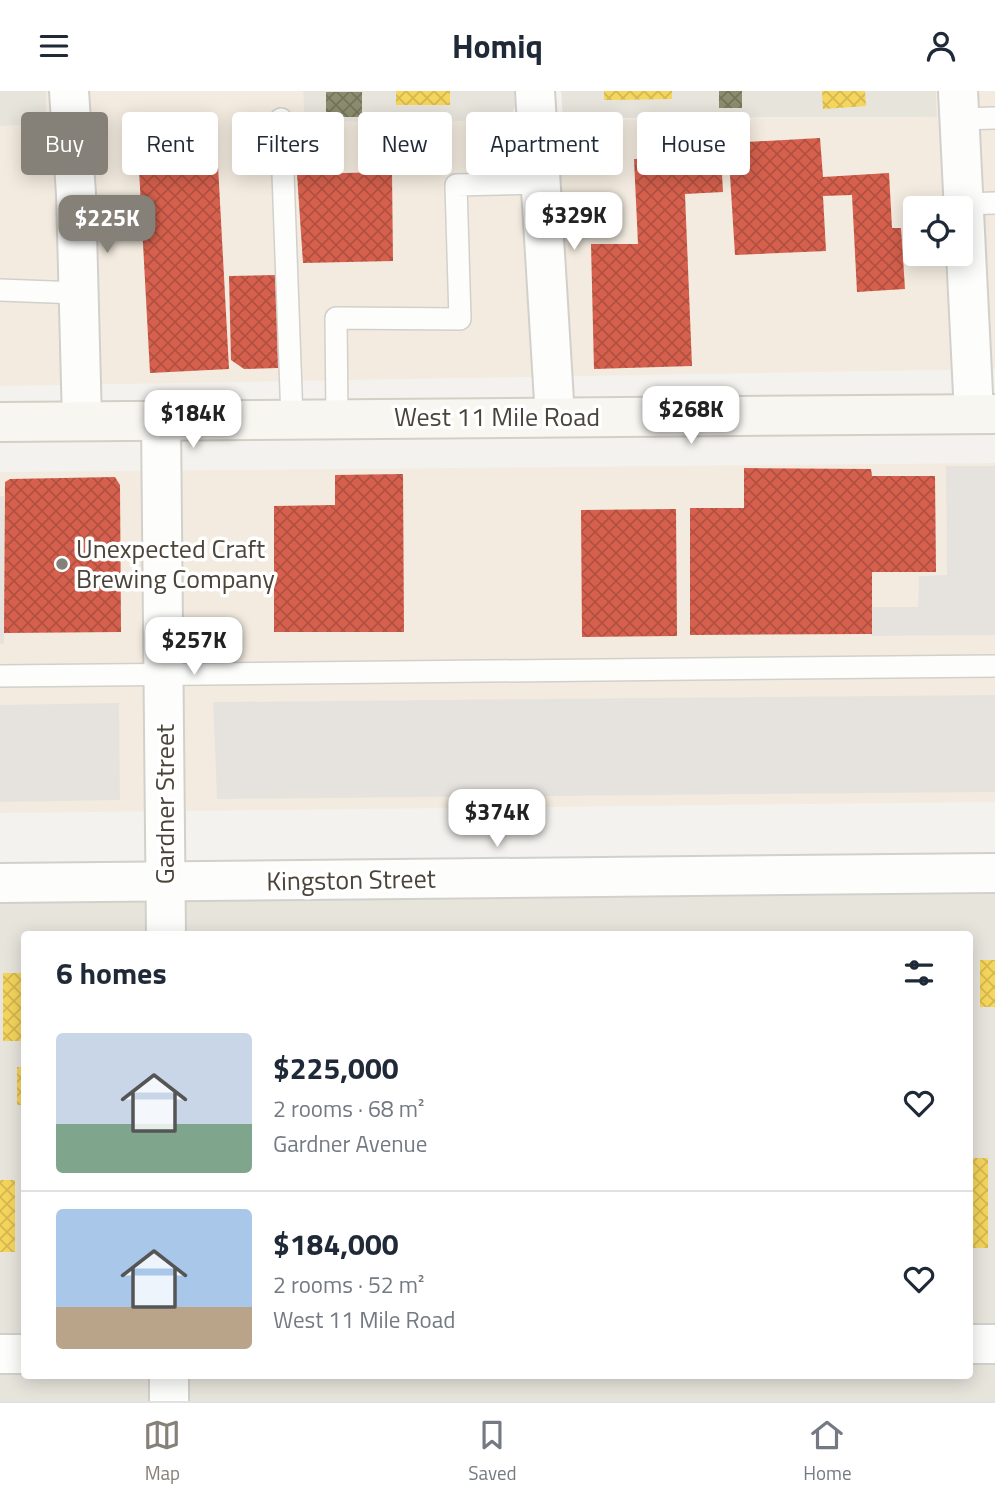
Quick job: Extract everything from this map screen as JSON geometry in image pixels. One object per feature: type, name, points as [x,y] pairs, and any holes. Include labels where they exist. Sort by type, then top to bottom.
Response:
[{"type":"main road","name":"West 11 Mile Road","points":[[0,422],[985,414]]},
{"type":"street","points":[[69,91],[82,421]]},
{"type":"street","points":[[535,91],[555,417]]},
{"type":"street","points":[[971,109],[979,204],[985,414]]},
{"type":"street","name":"Gardner Street","points":[[161,421],[166,931]]},
{"type":"street","name":"Kingston Street","points":[[0,883],[995,873]]},
{"type":"street","points":[[973,1344],[995,1344]]},
{"type":"street","points":[[0,1354],[21,1354]]},
{"type":"street","points":[[169,1379],[169,1401]]},
{"type":"lane","points":[[283,175],[292,419]]},
{"type":"lane","points":[[337,418],[336,319],[460,319],[456,185],[540,183]]},
{"type":"lane","points":[[0,290],[78,293]]},
{"type":"lane","points":[[0,676],[995,666]]},
{"type":"shaded area","points":[[0,91],[46,91],[47,112],[21,112],[21,126],[0,126]]},
{"type":"shaded area","points":[[46,91],[303,91],[304,112],[232,112],[232,175],[344,175],[344,122],[358,122],[358,175],[452,175],[452,121],[466,121],[466,175],[623,175],[623,119],[637,119],[637,175],[750,175],[750,118],[937,117],[936,91],[995,91],[995,369],[0,386],[0,126],[21,126],[21,175],[108,175],[108,112],[47,112]]},
{"type":"shaded area","points":[[303,91],[516,91],[517,101],[513,112],[466,112],[466,121],[452,121],[452,112],[358,112],[358,122],[344,122],[344,112],[304,112]]},
{"type":"shaded area","points":[[561,91],[936,91],[937,117],[750,118],[750,112],[637,112],[637,118],[623,118],[623,112],[563,112]]},
{"type":"shaded area","points":[[995,463],[995,802],[0,813],[0,472]]},
{"type":"shaded area","points":[[946,466],[995,466],[995,635],[872,636],[872,607],[918,607],[919,576],[947,575]]},
{"type":"shaded area","points":[[0,496],[4,496],[4,644],[0,644]]},
{"type":"shaded area","points":[[995,695],[995,792],[217,799],[213,702]]},
{"type":"shaded area","points":[[119,703],[120,800],[0,802],[0,705]]},
{"type":"shaded area","points":[[995,894],[995,1401],[0,1401],[0,903]]},
{"type":"building: Homes","points":[[396,91],[450,91],[450,105],[396,105]]},
{"type":"building: Homes","points":[[604,91],[672,91],[672,99],[604,100]]},
{"type":"building: Homes","points":[[822,91],[865,91],[866,106],[823,109]]},
{"type":"building: Homes","points":[[980,960],[995,960],[995,1007],[980,1007]]},
{"type":"building: Homes","points":[[3,973],[21,973],[21,1041],[3,1041]]},
{"type":"building: Homes","points":[[17,1067],[21,1067],[21,1105],[17,1105]]},
{"type":"building: Homes","points":[[973,1158],[988,1158],[988,1248],[973,1248]]},
{"type":"building: Homes","points":[[0,1180],[15,1180],[15,1252],[0,1252]]},
{"type":"building: Shops","points":[[820,138],[823,177],[889,173],[892,228],[901,228],[905,289],[857,292],[852,195],[823,196],[826,251],[735,255],[730,175],[750,175],[750,142]]},
{"type":"building: Shops","points":[[634,159],[637,159],[637,175],[722,175],[723,192],[685,194],[692,366],[594,369],[591,244],[638,244]]},
{"type":"building: Shops","points":[[218,166],[229,369],[150,373],[139,175],[218,175]]},
{"type":"building: Shops","points":[[297,175],[392,175],[393,261],[303,263]]},
{"type":"building: Shops","points":[[276,275],[278,368],[244,369],[231,360],[229,276]]},
{"type":"building: Shops","points":[[744,468],[871,469],[872,476],[935,476],[936,572],[872,572],[872,634],[690,635],[690,508],[744,508]]},
{"type":"building: Shops","points":[[403,474],[404,632],[274,632],[274,506],[335,505],[335,475]]},
{"type":"building: Shops","name":"Unexpected Craft Brewing Company","points":[[115,477],[120,485],[121,632],[4,633],[5,482],[10,479]]},
{"type":"building: Shops","points":[[676,509],[677,636],[582,637],[581,510]]},
{"type":"building: Industry","points":[[719,91],[742,91],[742,108],[719,108]]},
{"type":"building: Industry","points":[[326,92],[362,92],[362,112],[358,112],[358,117],[344,117],[344,112],[326,112]]},
{"type":"place","name":"Unexpected Craft Brewing Company","points":[[62,564]]}]
